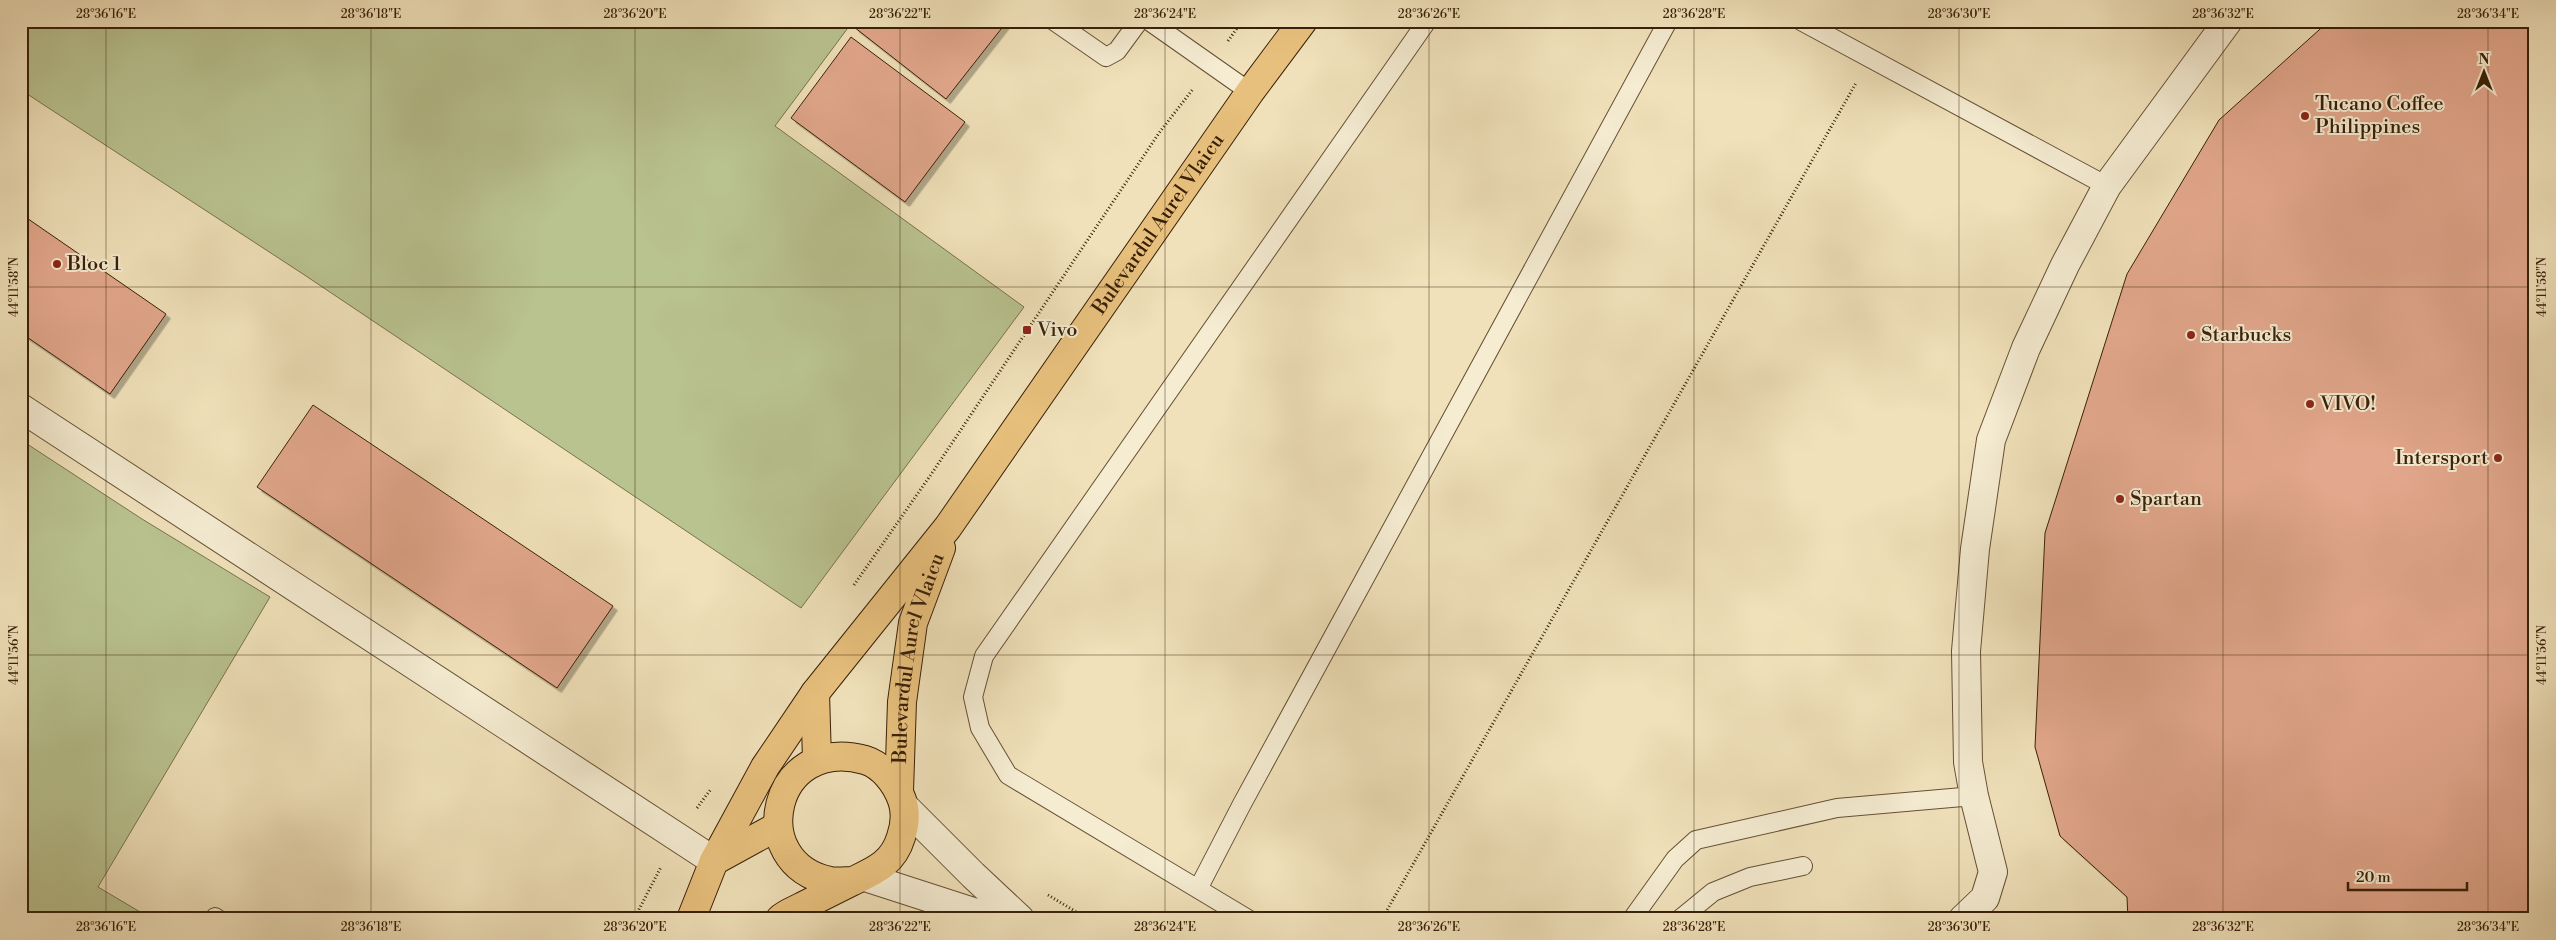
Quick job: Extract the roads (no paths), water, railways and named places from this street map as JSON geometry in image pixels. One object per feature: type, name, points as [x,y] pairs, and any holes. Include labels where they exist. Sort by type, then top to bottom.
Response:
[{"type":"main road","name":"Bulevardul Aurel Vlaicu","points":[[691,919],[714,860],[765,766],[815,693],[948,528],[1250,92],[1303,21]]},
{"type":"main road","name":"Bulevardul Aurel Vlaicu","points":[[780,919],[884,866],[898,849],[904,828],[901,798],[902,702],[913,624],[948,528]]},
{"type":"main road","points":[[815,693],[817,760]]},
{"type":"main road","name":"Bulevardul Aurel Vlaicu","points":[[859,879],[831,881],[810,874],[796,863],[783,845],[778,826],[779,804],[785,789],[798,772],[817,760],[849,755],[870,761],[886,773],[901,798]]},
{"type":"main road","points":[[714,860],[778,826]]},
{"type":"street","points":[[1963,919],[1985,898],[1993,872],[1974,796],[1968,762],[1966,651],[1975,549],[1991,440],[2026,348],[2065,264],[2107,186],[2228,21]]},
{"type":"street","points":[[21,408],[714,860]]},
{"type":"street","points":[[901,798],[972,875],[1020,919]]},
{"type":"street","points":[[859,879],[995,919]]},
{"type":"lane","points":[[1054,21],[1106,57],[1117,51],[1139,21]]},
{"type":"lane","points":[[1149,21],[1250,92]]},
{"type":"lane","points":[[1248,919],[1008,775],[980,728],[974,697],[984,656],[1428,21]]},
{"type":"lane","points":[[1198,889],[1242,804],[1668,21]]},
{"type":"lane","points":[[1801,21],[2107,186]]},
{"type":"lane","points":[[1632,919],[1675,859],[1696,840],[1837,808],[1974,796]]},
{"type":"lane","points":[[1680,919],[1713,892],[1750,877],[1803,866]]},
{"type":"place","name":"Tucano Coffee Philippines","points":[[2305,116]]},
{"type":"place","name":"Bloc 1","points":[[57,264]]},
{"type":"place","name":"Vivo","points":[[1027,330]]},
{"type":"place","name":"Starbucks","points":[[2191,335]]},
{"type":"place","name":"VIVO!","points":[[2310,404]]},
{"type":"place","name":"Intersport","points":[[2498,458]]},
{"type":"place","name":"Spartan","points":[[2120,499]]}]
